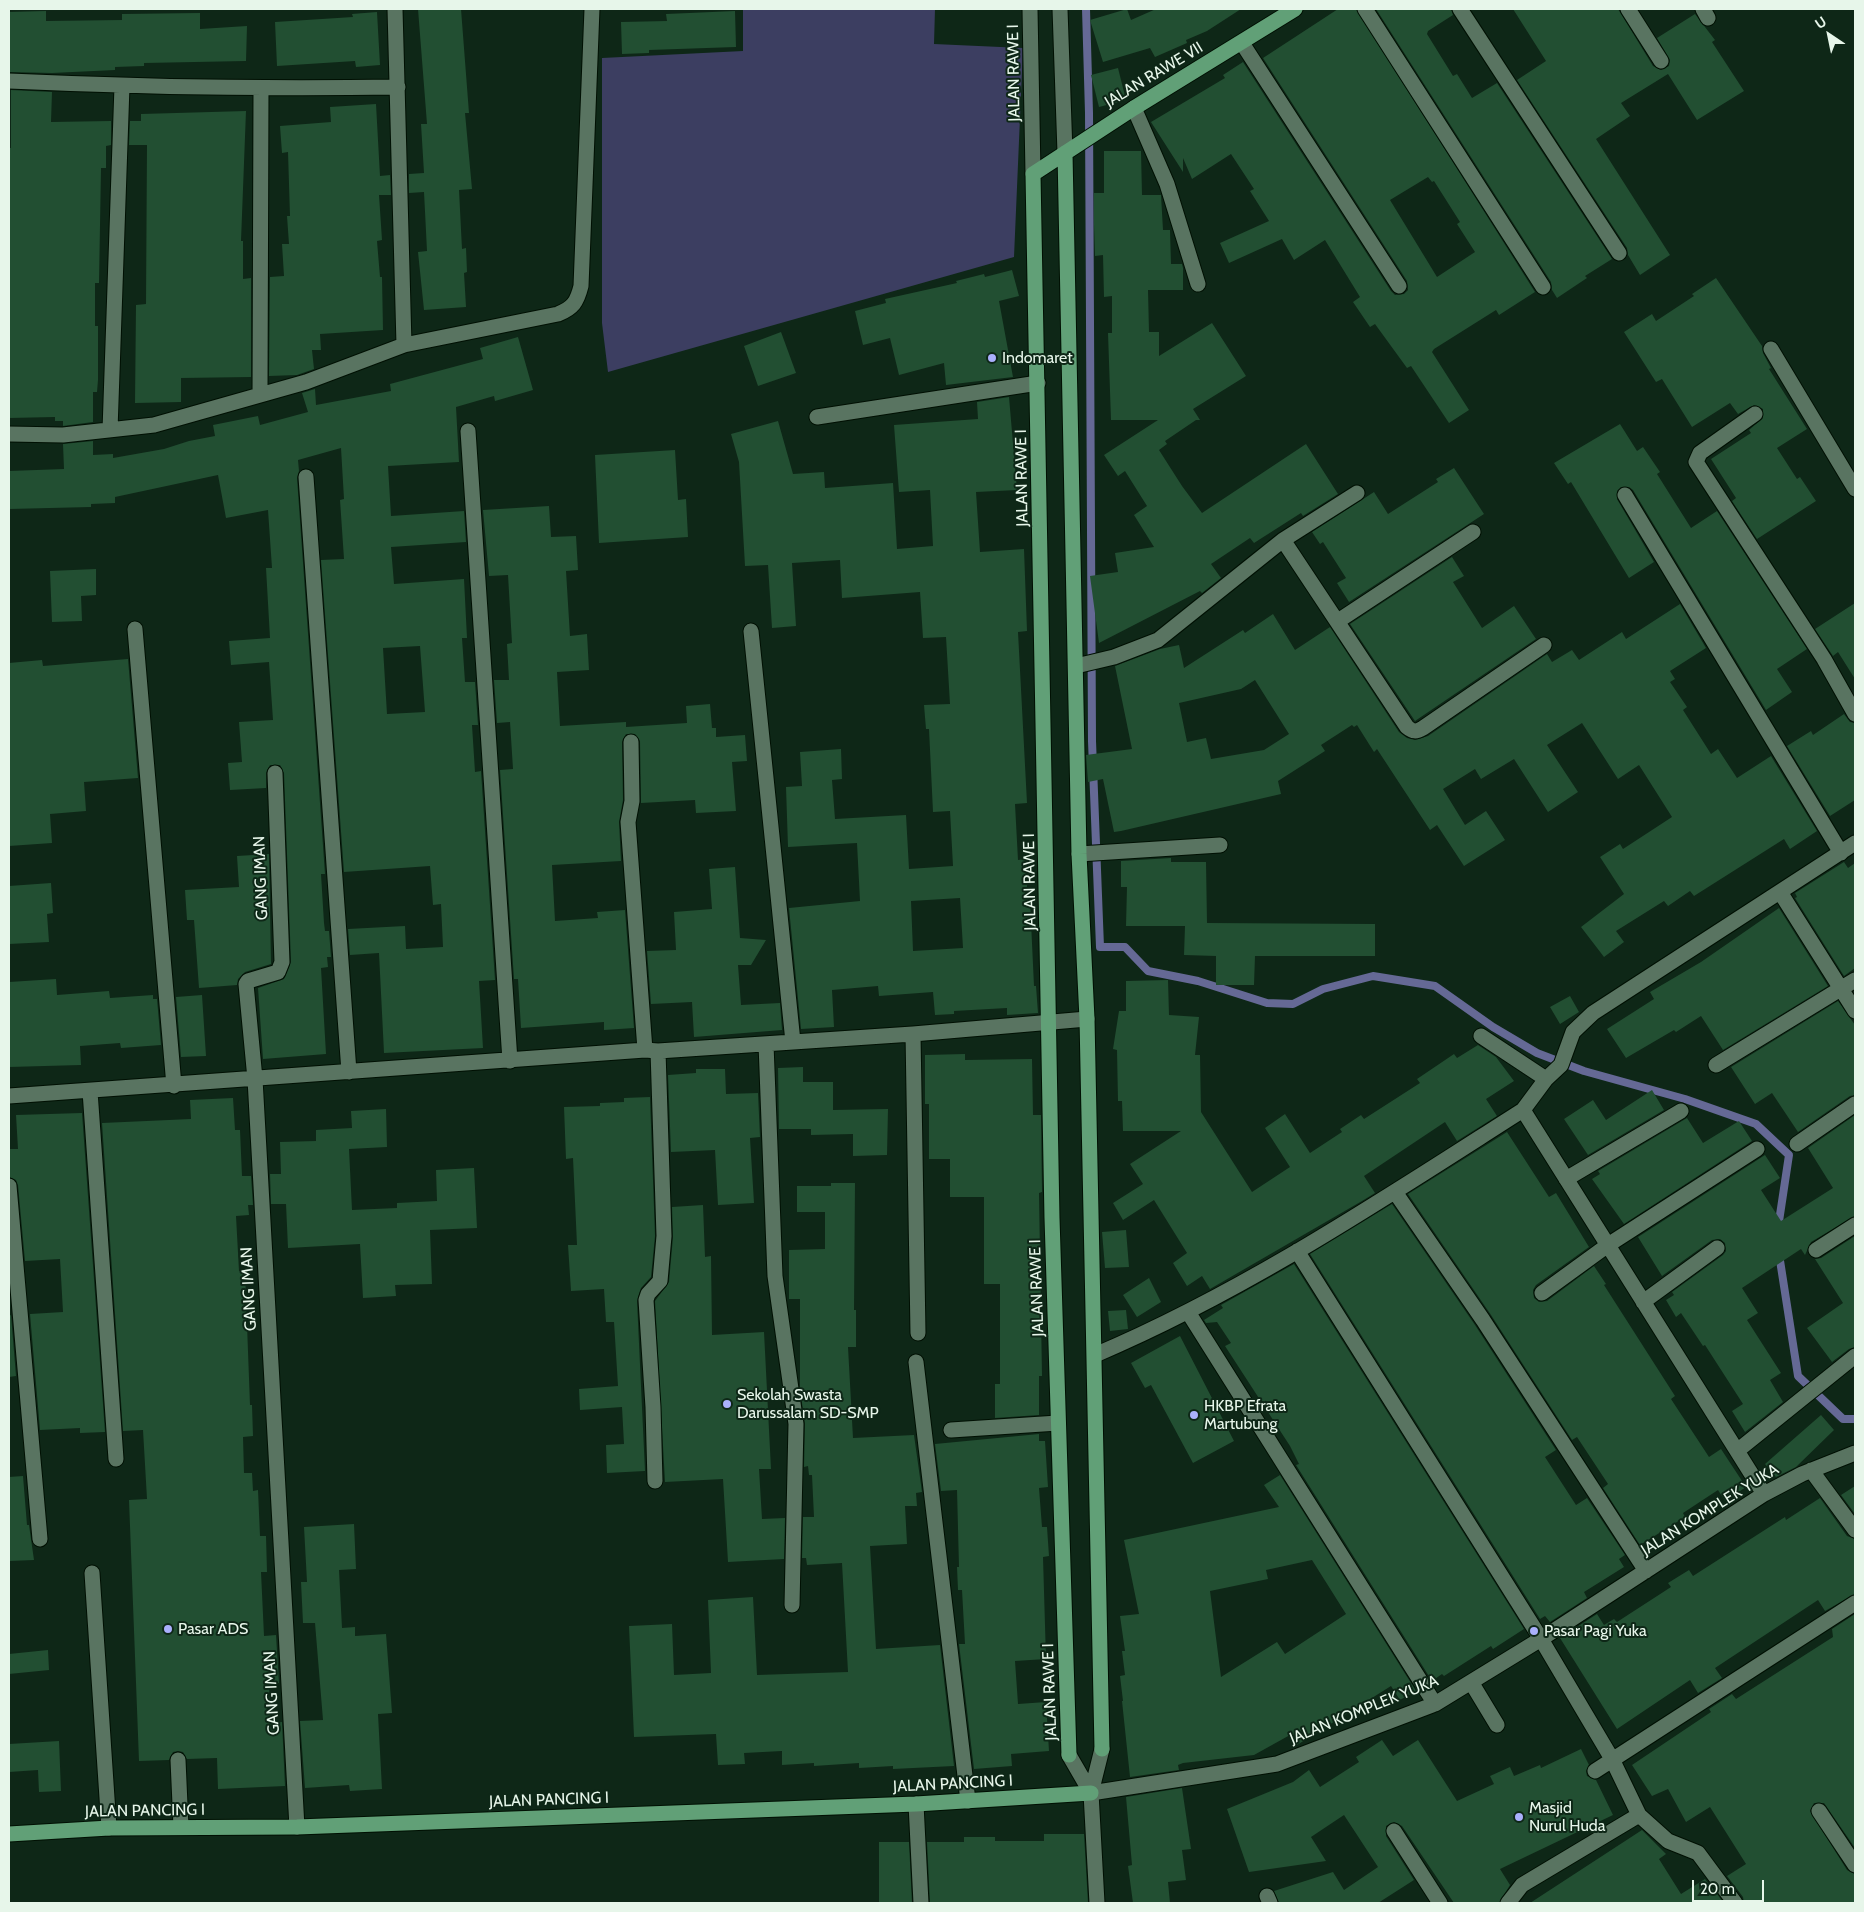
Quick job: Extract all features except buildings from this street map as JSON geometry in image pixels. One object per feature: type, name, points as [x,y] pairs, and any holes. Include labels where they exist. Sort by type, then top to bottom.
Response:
[{"type":"main road","name":"JALAN RAWE VII","points":[[1033,174],[1134,108],[1295,9]]},
{"type":"main road","points":[[1065,153],[1076,666],[1083,853],[1095,1355],[1102,1749]]},
{"type":"main road","name":"JALAN RAWE I","points":[[1033,174],[1050,1022],[1052,1218],[1069,1755]]},
{"type":"main road","name":"JALAN PANCING I","points":[[9,1834],[109,1828],[297,1827],[916,1804],[1091,1793]]},
{"type":"street","points":[[395,9],[404,345]]},
{"type":"street","points":[[9,434],[63,435],[154,425],[306,382],[404,345],[558,314],[568,310],[577,301],[581,286],[592,9]]},
{"type":"street","name":"JALAN RAWE I","points":[[1030,9],[1033,174]]},
{"type":"street","points":[[1060,9],[1065,153]]},
{"type":"street","points":[[1365,9],[1543,287]]},
{"type":"street","points":[[1460,9],[1619,253]]},
{"type":"street","points":[[1628,9],[1661,61]]},
{"type":"street","points":[[1242,43],[1398,286]]},
{"type":"street","points":[[9,81],[261,89],[398,87]]},
{"type":"street","points":[[110,430],[122,86]]},
{"type":"street","points":[[260,395],[261,89]]},
{"type":"street","points":[[1134,108],[1167,184],[1198,284]]},
{"type":"street","points":[[1771,348],[1855,490]]},
{"type":"street","points":[[817,417],[1038,383]]},
{"type":"street","points":[[1755,414],[1700,453],[1696,462],[1824,660],[1855,714]]},
{"type":"street","points":[[468,431],[510,1061]]},
{"type":"street","points":[[306,477],[349,1072]]},
{"type":"street","points":[[1076,666],[1114,657],[1158,640],[1283,540],[1357,493]]},
{"type":"street","points":[[1625,495],[1841,853]]},
{"type":"street","points":[[1338,622],[1473,532]]},
{"type":"street","points":[[1283,540],[1407,727],[1416,732],[1544,645]]},
{"type":"street","points":[[135,629],[174,1086]]},
{"type":"street","points":[[750,631],[793,1042]]},
{"type":"street","points":[[631,742],[632,801],[628,822],[651,1051],[664,1236],[660,1281],[648,1294],[646,1300],[653,1407],[655,1481]]},
{"type":"street","name":"GANG IMAN","points":[[275,773],[282,962],[278,972],[248,981],[246,984],[255,1079],[297,1827]]},
{"type":"street","points":[[1095,1355],[1146,1334],[1298,1251],[1395,1192],[1523,1110],[1546,1079],[1561,1066],[1574,1032],[1593,1013],[1855,844]]},
{"type":"street","points":[[1083,853],[1220,845]]},
{"type":"street","points":[[1780,892],[1855,1011]]},
{"type":"street","points":[[1716,1065],[1855,980]]},
{"type":"street","points":[[9,1096],[913,1034],[1087,1019]]},
{"type":"street","points":[[913,1034],[918,1333]]},
{"type":"street","points":[[1482,1036],[1546,1079]]},
{"type":"street","points":[[766,1044],[775,1276],[796,1424],[792,1605]]},
{"type":"street","points":[[90,1091],[116,1458]]},
{"type":"street","points":[[1798,1144],[1855,1104]]},
{"type":"street","points":[[1523,1110],[1764,1494]]},
{"type":"street","points":[[1566,1179],[1681,1111]]},
{"type":"street","points":[[1542,1293],[1608,1245],[1757,1149]]},
{"type":"street","points":[[9,1186],[40,1539]]},
{"type":"street","points":[[1395,1192],[1489,1329],[1646,1571]]},
{"type":"street","points":[[1816,1250],[1855,1225]]},
{"type":"street","points":[[1643,1302],[1717,1248]]},
{"type":"street","points":[[1298,1251],[1541,1639],[1612,1759],[1638,1814],[1668,1841],[1698,1852],[1735,1903]]},
{"type":"street","points":[[1188,1312],[1435,1704]]},
{"type":"street","points":[[1737,1451],[1855,1356]]},
{"type":"street","points":[[916,1362],[968,1801]]},
{"type":"street","points":[[952,1430],[1058,1423]]},
{"type":"street","name":"JALAN KOMPLEK YUKA","points":[[1091,1793],[1277,1764],[1435,1704],[1541,1639],[1764,1494],[1811,1470],[1855,1453]]},
{"type":"street","points":[[1811,1470],[1855,1530]]},
{"type":"street","points":[[92,1573],[109,1828]]},
{"type":"street","points":[[1595,1770],[1855,1603]]},
{"type":"street","points":[[1470,1682],[1497,1725]]},
{"type":"street","points":[[1097,1903],[1091,1793],[1102,1749]]},
{"type":"street","points":[[1069,1755],[1091,1793]]},
{"type":"street","points":[[178,1760],[181,1827]]},
{"type":"street","points":[[916,1804],[921,1903]]},
{"type":"street","points":[[1819,1811],[1855,1865]]},
{"type":"street","points":[[1508,1903],[1522,1885],[1638,1814]]},
{"type":"street","points":[[1394,1831],[1440,1903]]},
{"type":"shaded area","points":[[743,9],[935,9],[934,44],[1023,48],[1014,257],[608,372],[602,323],[602,58],[743,51]]},
{"type":"waterway","points":[[1086,9],[1089,113],[1092,741],[1100,947],[1125,947],[1148,971],[1198,981],[1267,1003],[1293,1004],[1323,989],[1373,976],[1435,986],[1493,1027],[1537,1053],[1584,1071],[1685,1099],[1756,1124],[1789,1155],[1778,1228]]},
{"type":"waterway","points":[[1779,1254],[1798,1376],[1843,1419],[1855,1419]]},
{"type":"place","name":"Indomaret","points":[[992,358]]},
{"type":"place","name":"Sekolah Swasta Darussalam SD-SMP","points":[[727,1404]]},
{"type":"place","name":"HKBP Efrata Martubung","points":[[1194,1415]]},
{"type":"place","name":"Pasar ADS","points":[[168,1629]]},
{"type":"place","name":"Pasar Pagi Yuka","points":[[1534,1631]]},
{"type":"place","name":"Masjid Nurul Huda","points":[[1519,1817]]}]
